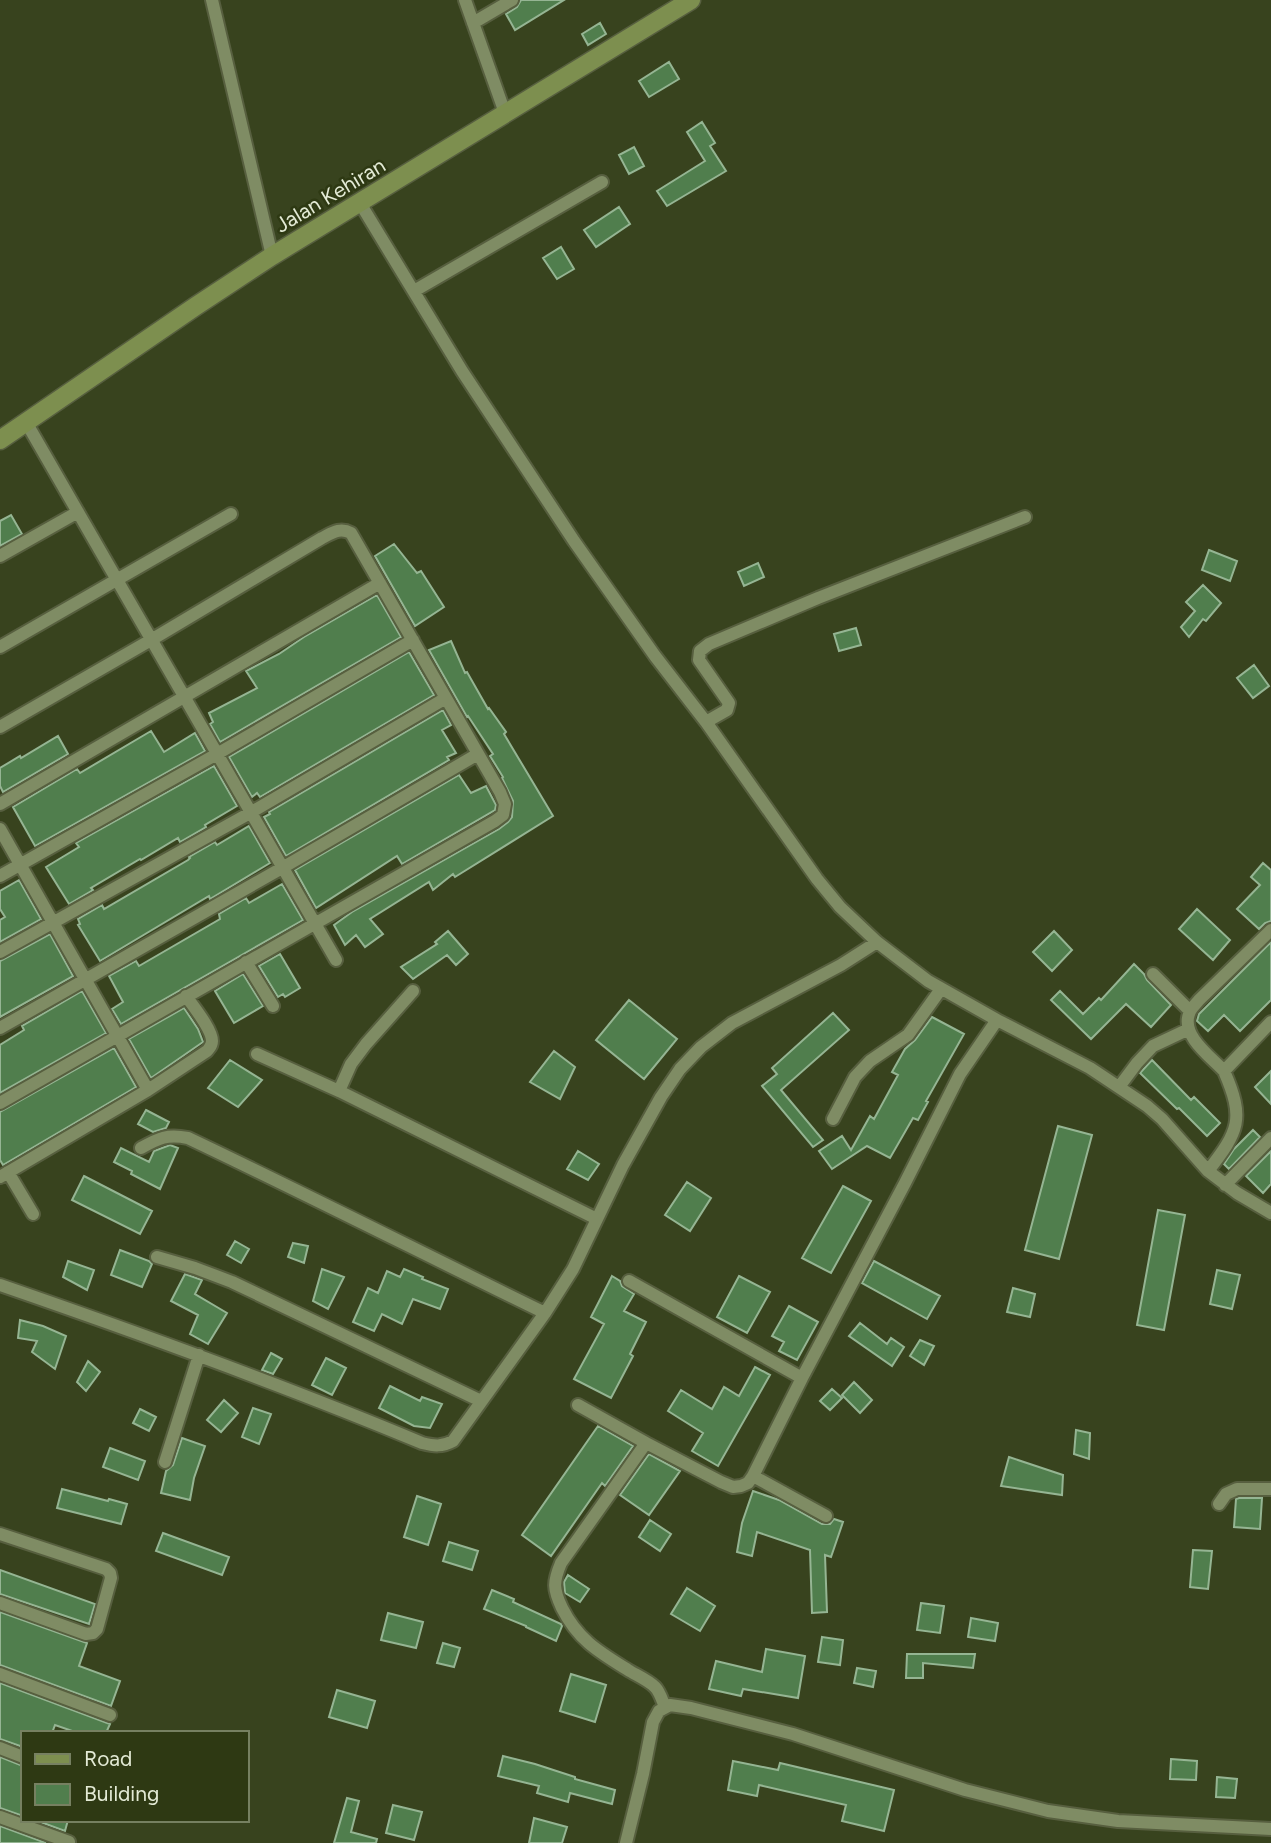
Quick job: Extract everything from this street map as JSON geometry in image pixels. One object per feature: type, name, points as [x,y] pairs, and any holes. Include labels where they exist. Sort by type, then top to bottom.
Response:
[{"type":"street","points":[[212,0],[272,256]]},
{"type":"street","points":[[465,0],[505,113]]},
{"type":"street","points":[[473,23],[512,0]]},
{"type":"street","name":"Jalan Kehiran","points":[[0,440],[272,256],[691,0]]},
{"type":"street","points":[[414,291],[602,182]]},
{"type":"street","points":[[360,203],[487,411],[574,541],[817,879],[840,907],[912,970],[935,998],[991,1029],[1090,1068],[1162,1119],[1208,1171],[1271,1213]]},
{"type":"street","points":[[26,422],[336,960]]},
{"type":"street","points":[[0,556],[78,512]]},
{"type":"street","points":[[0,647],[231,514]]},
{"type":"street","points":[[706,722],[727,710],[729,703],[699,660],[700,651],[709,644],[1025,517]]},
{"type":"street","points":[[0,727],[311,545],[339,530],[345,530],[351,533],[505,804],[503,815],[495,821],[0,1103]]},
{"type":"street","points":[[0,804],[380,583]]},
{"type":"street","points":[[0,876],[413,640]]},
{"type":"street","points":[[0,952],[250,813],[446,698]]},
{"type":"street","points":[[0,1028],[478,754]]},
{"type":"street","points":[[0,829],[148,1090]]},
{"type":"street","points":[[1208,1171],[1231,1138],[1238,1119],[1232,1088],[1224,1071],[1192,1037],[1188,1017],[1190,1011],[1271,930]]},
{"type":"street","points":[[0,1285],[322,1401],[422,1443],[445,1446],[453,1441],[545,1313],[573,1269],[623,1165],[680,1069],[701,1047],[732,1023],[877,942]]},
{"type":"street","points":[[246,962],[273,1006]]},
{"type":"street","points":[[1153,974],[1190,1011]]},
{"type":"street","points":[[339,1091],[351,1064],[413,991]]},
{"type":"street","points":[[33,1214],[4,1175],[148,1090],[207,1051],[212,1039],[209,1031],[186,996]]},
{"type":"street","points":[[833,1119],[855,1077],[870,1062],[908,1035],[935,998]]},
{"type":"street","points":[[1224,1071],[1271,1022]]},
{"type":"street","points":[[578,1405],[721,1482],[733,1487],[748,1483],[960,1074],[991,1029]]},
{"type":"street","points":[[1119,1087],[1153,1046],[1189,1029]]},
{"type":"street","points":[[257,1054],[339,1091],[597,1219]]},
{"type":"street","points":[[141,1148],[160,1138],[174,1135],[188,1138],[545,1313]]},
{"type":"street","points":[[1226,1185],[1271,1138]]},
{"type":"street","points":[[157,1257],[232,1282],[481,1401]]},
{"type":"street","points":[[629,1281],[802,1378]]},
{"type":"street","points":[[165,1462],[199,1355]]},
{"type":"street","points":[[646,1443],[561,1563],[554,1585],[556,1596],[582,1638],[598,1652],[655,1687],[665,1707]]},
{"type":"street","points":[[752,1476],[826,1516]]},
{"type":"street","points":[[1219,1504],[1226,1494],[1237,1489],[1271,1489]]},
{"type":"street","points":[[0,1534],[106,1569],[111,1578],[97,1629],[93,1633],[86,1634],[0,1603]]},
{"type":"street","points":[[0,1674],[110,1715]]},
{"type":"street","points":[[626,1843],[653,1722],[659,1711],[670,1705],[793,1734],[952,1786],[1048,1811],[1118,1821],[1271,1829]]},
{"type":"street","points":[[0,1748],[21,1756]]},
{"type":"street","points":[[0,1817],[69,1842]]},
{"type":"building","points":[[521,0],[564,0],[515,30],[506,14],[517,7]]},
{"type":"building","points":[[600,23],[606,34],[588,45],[582,34]]},
{"type":"building","points":[[669,62],[679,79],[649,97],[639,81]]},
{"type":"building","points":[[702,122],[715,143],[710,146],[726,171],[667,206],[657,191],[705,161],[687,132]]},
{"type":"building","points":[[634,147],[644,166],[629,174],[619,155]]},
{"type":"building","points":[[619,207],[630,224],[596,247],[584,230]]},
{"type":"building","points":[[561,247],[574,269],[557,279],[543,258]]},
{"type":"building","points":[[11,515],[22,534],[0,546],[0,521]]},
{"type":"building","points":[[394,544],[417,573],[421,571],[444,607],[415,626],[375,556]]},
{"type":"building","points":[[1209,550],[1237,561],[1230,581],[1202,570]]},
{"type":"building","points":[[758,563],[764,577],[744,586],[738,572]]},
{"type":"building","points":[[1203,585],[1221,603],[1206,621],[1203,619],[1189,637],[1181,627],[1195,611],[1186,602]]},
{"type":"building","points":[[377,595],[401,637],[220,742],[210,724],[213,722],[209,713],[257,688],[246,671]]},
{"type":"building","points":[[856,628],[861,645],[839,651],[834,634]]},
{"type":"building","points":[[451,641],[465,673],[467,672],[488,709],[506,732],[504,734],[553,816],[455,877],[453,874],[433,890],[429,882],[370,919],[383,934],[365,947],[356,935],[345,945],[334,925],[352,912],[499,829],[512,817],[513,801],[490,756],[493,754],[467,717],[429,650]]},
{"type":"building","points":[[409,652],[434,695],[260,797],[257,793],[252,797],[229,757]]},
{"type":"building","points":[[1254,665],[1269,686],[1253,698],[1237,678]]},
{"type":"building","points":[[443,710],[451,725],[442,730],[456,753],[447,757],[449,760],[286,856],[264,817],[270,814],[269,812]]},
{"type":"building","points":[[151,731],[164,752],[195,733],[205,751],[35,846],[13,807],[77,769],[80,773]]},
{"type":"building","points":[[58,736],[68,754],[3,792],[0,786],[0,768]]},
{"type":"building","points":[[214,766],[237,806],[180,842],[178,838],[140,859],[69,904],[46,867],[79,847],[76,843]]},
{"type":"building","points":[[459,775],[471,793],[486,786],[496,805],[495,810],[402,864],[397,856],[316,908],[295,870]]},
{"type":"building","points":[[249,826],[270,863],[100,961],[78,925],[78,919],[102,905],[104,909],[215,842],[217,845]]},
{"type":"building","points":[[1263,863],[1271,870],[1271,921],[1259,929],[1237,909],[1260,885],[1251,877]]},
{"type":"building","points":[[19,880],[41,919],[0,942],[0,920],[5,917],[0,909],[0,891]]},
{"type":"building","points":[[282,884],[303,920],[121,1024],[112,1009],[123,1002],[109,976],[136,961],[139,966],[220,919],[219,914],[246,898],[249,903]]},
{"type":"building","points":[[1197,909],[1230,940],[1213,960],[1179,929]]},
{"type":"building","points":[[448,931],[468,954],[456,965],[447,955],[413,979],[401,967],[437,944],[435,942]]},
{"type":"building","points":[[1054,931],[1072,950],[1052,971],[1033,952]]},
{"type":"building","points":[[50,934],[73,976],[0,1017],[0,961]]},
{"type":"building","points":[[1271,942],[1271,1000],[1240,1031],[1224,1015],[1208,1031],[1197,1021],[1199,1014]]},
{"type":"building","points":[[280,954],[300,988],[285,997],[283,994],[278,997],[259,966]]},
{"type":"building","points":[[1134,964],[1171,1005],[1151,1027],[1126,1004],[1091,1039],[1051,1000],[1060,991],[1083,1014],[1099,998],[1101,1000]]},
{"type":"building","points":[[243,974],[263,1006],[234,1023],[215,991]]},
{"type":"building","points":[[82,991],[106,1033],[0,1093],[0,1045],[24,1030],[22,1026]]},
{"type":"building","points":[[629,1000],[677,1039],[644,1079],[596,1040]]},
{"type":"building","points":[[184,1008],[203,1042],[151,1078],[129,1039]]},
{"type":"building","points":[[833,1013],[849,1030],[781,1090],[823,1140],[813,1147],[762,1086],[777,1074],[772,1068]]},
{"type":"building","points":[[932,1017],[964,1034],[918,1120],[913,1118],[890,1158],[867,1146],[832,1169],[819,1151],[842,1136],[851,1150],[870,1116],[874,1119],[898,1075],[892,1072],[905,1049]]},
{"type":"building","points":[[114,1048],[136,1087],[3,1165],[0,1160],[0,1112]]},
{"type":"building","points":[[554,1051],[575,1067],[560,1099],[530,1082]]},
{"type":"building","points":[[230,1060],[262,1080],[238,1107],[208,1088]]},
{"type":"building","points":[[1152,1060],[1191,1100],[1194,1097],[1220,1123],[1207,1136],[1140,1073]]},
{"type":"building","points":[[1271,1071],[1271,1104],[1255,1087]]},
{"type":"building","points":[[146,1110],[169,1122],[166,1128],[153,1132],[138,1124]]},
{"type":"building","points":[[1058,1126],[1092,1135],[1059,1259],[1025,1250]]},
{"type":"building","points":[[1253,1130],[1260,1137],[1229,1169],[1224,1164],[1234,1149]]},
{"type":"building","points":[[170,1145],[178,1148],[160,1189],[114,1162],[121,1148],[149,1162],[154,1151]]},
{"type":"building","points":[[578,1151],[599,1164],[588,1180],[567,1169]]},
{"type":"building","points":[[1271,1151],[1271,1184],[1263,1193],[1246,1176]]},
{"type":"building","points":[[84,1176],[152,1211],[140,1234],[72,1200]]},
{"type":"building","points":[[687,1182],[711,1198],[690,1231],[665,1215]]},
{"type":"building","points":[[843,1186],[871,1201],[831,1273],[802,1258]]},
{"type":"building","points":[[1158,1210],[1185,1215],[1164,1330],[1137,1325]]},
{"type":"building","points":[[235,1241],[249,1249],[241,1263],[227,1255]]},
{"type":"building","points":[[293,1243],[308,1246],[304,1263],[288,1257]]},
{"type":"building","points":[[120,1250],[152,1264],[142,1287],[111,1275]]},
{"type":"building","points":[[68,1261],[94,1270],[87,1290],[63,1277]]},
{"type":"building","points":[[874,1261],[940,1296],[927,1319],[862,1283]]},
{"type":"building","points":[[322,1269],[344,1277],[328,1309],[313,1301]]},
{"type":"building","points":[[404,1269],[448,1289],[440,1309],[413,1299],[402,1324],[382,1314],[374,1331],[353,1322],[368,1288],[378,1293],[387,1271],[400,1277]]},
{"type":"building","points":[[1217,1270],[1240,1275],[1232,1309],[1210,1304]]},
{"type":"building","points":[[185,1274],[202,1280],[195,1294],[227,1313],[208,1344],[190,1334],[198,1315],[171,1301]]},
{"type":"building","points":[[612,1276],[634,1294],[624,1311],[646,1322],[630,1354],[633,1356],[611,1398],[574,1379],[604,1324],[591,1317]]},
{"type":"building","points":[[739,1276],[770,1292],[747,1333],[717,1317]]},
{"type":"building","points":[[1013,1288],[1035,1294],[1030,1317],[1007,1312]]},
{"type":"building","points":[[789,1306],[818,1322],[797,1360],[779,1351],[784,1342],[772,1336]]},
{"type":"building","points":[[20,1320],[66,1336],[55,1369],[32,1352],[37,1341],[18,1338]]},
{"type":"building","points":[[860,1323],[887,1344],[891,1338],[904,1347],[892,1366],[849,1336]]},
{"type":"building","points":[[920,1340],[934,1346],[924,1365],[910,1356]]},
{"type":"building","points":[[271,1353],[282,1359],[273,1374],[262,1370]]},
{"type":"building","points":[[326,1358],[346,1368],[332,1395],[312,1385]]},
{"type":"building","points":[[88,1361],[100,1372],[86,1391],[77,1382]]},
{"type":"building","points":[[755,1367],[770,1375],[718,1466],[692,1451],[703,1433],[668,1411],[681,1390],[712,1409],[724,1387],[739,1396]]},
{"type":"building","points":[[854,1382],[872,1400],[860,1413],[842,1395]]},
{"type":"building","points":[[390,1386],[420,1401],[422,1397],[442,1404],[430,1428],[414,1426],[379,1408]]},
{"type":"building","points":[[832,1389],[842,1398],[830,1410],[820,1401]]},
{"type":"building","points":[[224,1400],[238,1413],[221,1432],[207,1420]]},
{"type":"building","points":[[253,1408],[271,1414],[259,1444],[242,1437]]},
{"type":"building","points":[[140,1409],[156,1417],[149,1431],[133,1423]]},
{"type":"building","points":[[598,1426],[633,1446],[605,1486],[602,1483],[551,1556],[522,1535]]},
{"type":"building","points":[[1076,1430],[1090,1433],[1089,1459],[1074,1454]]},
{"type":"building","points":[[182,1438],[205,1446],[190,1500],[161,1493],[166,1471],[173,1465]]},
{"type":"building","points":[[110,1448],[145,1461],[138,1480],[103,1467]]},
{"type":"building","points":[[649,1454],[680,1471],[649,1515],[620,1495]]},
{"type":"building","points":[[1009,1457],[1063,1475],[1062,1495],[1001,1486]]},
{"type":"building","points":[[62,1489],[127,1504],[121,1524],[57,1508]]},
{"type":"building","points":[[753,1491],[779,1500],[822,1524],[830,1524],[834,1519],[843,1522],[831,1557],[825,1555],[827,1612],[812,1613],[810,1550],[757,1532],[752,1556],[737,1552],[742,1523]]},
{"type":"building","points":[[417,1496],[441,1504],[428,1545],[404,1537]]},
{"type":"building","points":[[1262,1498],[1260,1529],[1234,1527],[1236,1499]]},
{"type":"building","points":[[650,1520],[671,1534],[660,1551],[639,1537]]},
{"type":"building","points":[[163,1533],[229,1557],[222,1575],[156,1551]]},
{"type":"building","points":[[449,1542],[478,1551],[472,1570],[443,1561]]},
{"type":"building","points":[[1193,1550],[1212,1551],[1208,1589],[1190,1587]]},
{"type":"building","points":[[0,1570],[95,1604],[89,1624],[0,1594]]},
{"type":"building","points":[[568,1575],[589,1589],[580,1602],[565,1593],[564,1582]]},
{"type":"building","points":[[687,1588],[715,1606],[700,1631],[671,1614]]},
{"type":"building","points":[[492,1590],[561,1624],[556,1641],[484,1609]]},
{"type":"building","points":[[921,1603],[944,1606],[940,1633],[917,1630]]},
{"type":"building","points":[[0,1612],[87,1643],[79,1666],[120,1681],[111,1706],[0,1665]]},
{"type":"building","points":[[388,1613],[423,1622],[416,1648],[381,1640]]},
{"type":"building","points":[[971,1618],[998,1623],[995,1641],[968,1637]]},
{"type":"building","points":[[822,1637],[843,1640],[840,1665],[818,1662]]},
{"type":"building","points":[[443,1643],[460,1648],[454,1667],[437,1663]]},
{"type":"building","points":[[766,1649],[805,1656],[798,1698],[743,1689],[741,1696],[709,1689],[716,1661],[762,1672]]},
{"type":"building","points":[[907,1654],[975,1654],[973,1668],[923,1663],[923,1678],[906,1678]]},
{"type":"building","points":[[857,1668],[876,1671],[873,1687],[854,1683]]},
{"type":"building","points":[[571,1674],[606,1685],[595,1722],[560,1711]]},
{"type":"building","points":[[0,1683],[110,1724],[107,1731],[72,1731],[55,1725],[53,1731],[21,1731],[21,1746],[0,1739]]},
{"type":"building","points":[[337,1690],[375,1701],[367,1728],[329,1717]]},
{"type":"building","points":[[503,1756],[615,1790],[612,1804],[570,1793],[568,1802],[537,1793],[539,1786],[498,1776]]},
{"type":"building","points":[[0,1757],[21,1765],[21,1815],[0,1808]]},
{"type":"building","points":[[1171,1759],[1197,1761],[1196,1780],[1170,1779]]},
{"type":"building","points":[[733,1761],[778,1770],[780,1763],[894,1790],[884,1831],[842,1821],[846,1805],[759,1785],[757,1796],[728,1790]]},
{"type":"building","points":[[1217,1777],[1237,1779],[1235,1798],[1216,1797]]},
{"type":"building","points":[[347,1798],[359,1801],[351,1832],[377,1839],[376,1843],[334,1843]]},
{"type":"building","points":[[393,1805],[422,1812],[414,1840],[386,1833]]},
{"type":"building","points":[[534,1818],[567,1827],[562,1843],[529,1843]]},
{"type":"building","points":[[40,1822],[67,1822],[65,1831]]},
{"type":"building","points":[[0,1826],[46,1843],[0,1843]]}]
